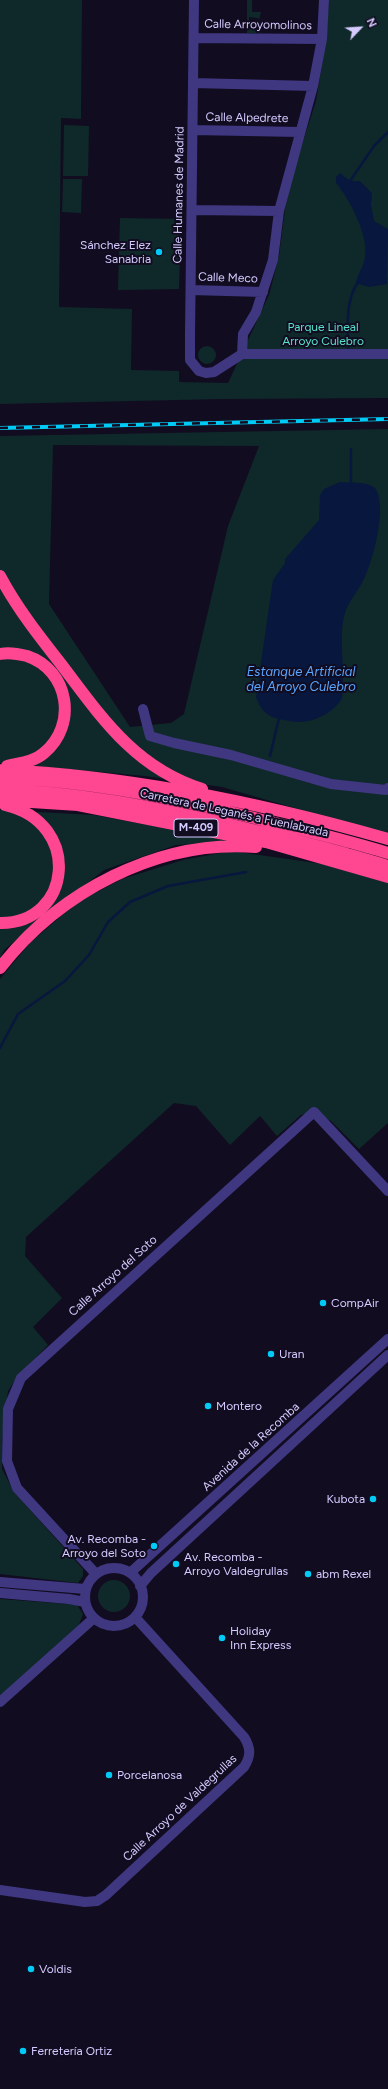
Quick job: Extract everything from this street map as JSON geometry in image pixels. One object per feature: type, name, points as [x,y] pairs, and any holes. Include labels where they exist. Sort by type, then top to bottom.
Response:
[{"type":"highway","points":[[0,576],[16,604],[38,634],[104,720],[129,748],[158,770],[180,782],[257,806]]},
{"type":"highway","points":[[0,654],[21,654],[38,660],[54,674],[63,690],[65,711],[64,726],[52,745],[44,754],[31,761],[0,766]]},
{"type":"highway","points":[[0,770],[57,773],[119,780],[257,806],[324,821],[388,839]]},
{"type":"highway","name":"Carretera de Leganés a Fuenlabrada","points":[[0,778],[81,784],[164,798],[337,837],[388,853]]},
{"type":"highway","name":"Carretera de Leganés a Fuenlabrada","points":[[0,790],[45,792],[122,803],[200,818],[332,849],[388,866]]},
{"type":"highway","name":"M-409","points":[[0,800],[78,805],[266,842],[334,860],[388,877]]},
{"type":"highway","points":[[0,804],[23,811],[38,819],[52,836],[59,862],[55,888],[42,906],[20,920],[0,923]]},
{"type":"highway","points":[[0,968],[23,941],[69,901],[116,875],[150,862],[212,848],[241,846],[263,847],[334,860]]},
{"type":"street","name":"Calle Humanes de Madrid","points":[[194,0],[193,210],[190,360],[199,371],[206,373],[214,372],[242,354]]},
{"type":"street","points":[[324,0],[322,39],[313,86],[280,211],[273,260],[256,312],[243,334],[242,354],[388,354]]},
{"type":"street","name":"Calle Arroyomolinos","points":[[194,38],[322,39]]},
{"type":"street","points":[[193,83],[313,86]]},
{"type":"street","name":"Calle Alpedrete","points":[[193,130],[300,132]]},
{"type":"street","points":[[193,210],[280,211]]},
{"type":"street","name":"Calle Meco","points":[[191,290],[263,292]]},
{"type":"street","points":[[143,709],[150,736],[174,743],[231,755],[331,784],[386,790],[388,788]]},
{"type":"street","name":"Calle Arroyo del Soto","points":[[96,1574],[17,1488],[7,1461],[8,1409],[21,1378],[314,1112],[388,1191]]},
{"type":"street","name":"Avenida de la Recomba","points":[[130,1573],[388,1339]]},
{"type":"street","name":"Avenida de la Recomba","points":[[140,1586],[151,1573],[388,1355]]},
{"type":"street","points":[[112,1568],[130,1573],[140,1586],[143,1600],[135,1617],[126,1623],[114,1626],[104,1624],[94,1618],[85,1602],[86,1590],[96,1574],[112,1568]]},
{"type":"street","points":[[0,1582],[86,1590]]},
{"type":"street","points":[[0,1593],[69,1599],[85,1602]]},
{"type":"street","name":"Calle Arroyo de Valdegrullas","points":[[0,1890],[85,1902],[97,1901],[118,1885],[244,1767],[248,1760],[249,1745],[244,1737],[135,1617]]},
{"type":"street","points":[[0,1702],[94,1618]]},
{"type":"green space","name":"Parque Lineal Arroyo Culebro","points":[[0,0],[82,0],[81,119],[61,118],[59,307],[132,309],[131,370],[179,371],[179,382],[228,383],[269,295],[279,256],[285,209],[293,173],[316,101],[326,41],[329,0],[388,0],[388,398],[221,399],[0,404]]},
{"type":"green space","points":[[247,0],[252,0],[252,12],[261,12],[259,20],[258,18],[249,17],[249,25],[258,26],[260,24],[261,33],[247,33]]},
{"type":"green space","points":[[64,125],[89,126],[88,176],[63,176]]},
{"type":"green space","points":[[63,179],[82,179],[81,213],[62,212]]},
{"type":"green space","points":[[120,218],[181,219],[179,289],[118,290]]},
{"type":"green space","points":[[203,346],[211,346],[216,351],[214,362],[211,364],[203,364],[198,359],[198,351]]},
{"type":"green space","points":[[388,429],[388,835],[222,787],[145,776],[0,763],[0,436]],"holes":[[[53,445],[259,446],[228,526],[184,714],[171,723],[130,727],[49,604]]]},
{"type":"green space","points":[[0,810],[94,815],[234,841],[176,845],[104,870],[5,949],[0,958]]},
{"type":"green space","points":[[231,851],[323,864],[388,883],[388,1123],[359,1149],[331,1121],[314,1112],[301,1115],[277,1136],[260,1116],[230,1145],[196,1106],[174,1103],[26,1237],[25,1256],[62,1298],[33,1327],[48,1345],[17,1377],[8,1391],[2,1438],[2,1469],[14,1492],[83,1569],[83,1576],[78,1583],[0,1574],[0,979],[30,943],[76,903],[122,879],[183,860]]},
{"type":"green space","points":[[111,1580],[117,1580],[126,1584],[130,1596],[126,1608],[117,1612],[111,1612],[102,1608],[98,1599],[98,1593],[102,1584]]},
{"type":"green space","points":[[0,1599],[77,1605],[83,1614],[79,1625],[0,1697]]},
{"type":"water","points":[[340,173],[350,181],[360,181],[372,193],[371,204],[374,221],[388,229],[387,284],[369,287],[356,283],[365,257],[364,239],[352,207],[336,183],[336,177]]},
{"type":"water","name":"Estanque Artificial del Arroyo Culebro","points":[[340,482],[363,483],[372,486],[375,488],[379,496],[380,507],[378,534],[371,561],[363,581],[346,610],[342,627],[342,698],[331,711],[313,720],[299,722],[278,719],[263,711],[256,697],[273,580],[285,563],[285,559],[319,520],[320,495],[324,489]]},
{"type":"waterway","points":[[351,184],[350,181],[374,146],[388,132]]},
{"type":"waterway","points":[[348,349],[349,306],[351,297],[358,282]]},
{"type":"waterway","points":[[351,449],[351,485]]},
{"type":"waterway","points":[[270,756],[279,718]]},
{"type":"waterway","points":[[0,1048],[18,1014],[65,981],[89,955],[108,922],[130,902],[168,886],[246,872]]},
{"type":"railway","points":[[0,428],[388,419]]},
{"type":"place","name":"Sánchez Elez Sanabria","points":[[159,252]]},
{"type":"place","name":"CompAir","points":[[323,1303]]},
{"type":"place","name":"Uran","points":[[271,1354]]},
{"type":"place","name":"Montero","points":[[208,1406]]},
{"type":"place","name":"Kubota","points":[[373,1499]]},
{"type":"place","name":"Av. Recomba - Arroyo del Soto","points":[[154,1546]]},
{"type":"place","name":"Av. Recomba - Arroyo Valdegrullas","points":[[176,1564]]},
{"type":"place","name":"abm Rexel","points":[[308,1574]]},
{"type":"place","name":"Holiday Inn Express","points":[[222,1638]]},
{"type":"place","name":"Porcelanosa","points":[[109,1775]]},
{"type":"place","name":"Voldis","points":[[31,1969]]},
{"type":"place","name":"Ferretería Ortiz","points":[[23,2051]]}]
